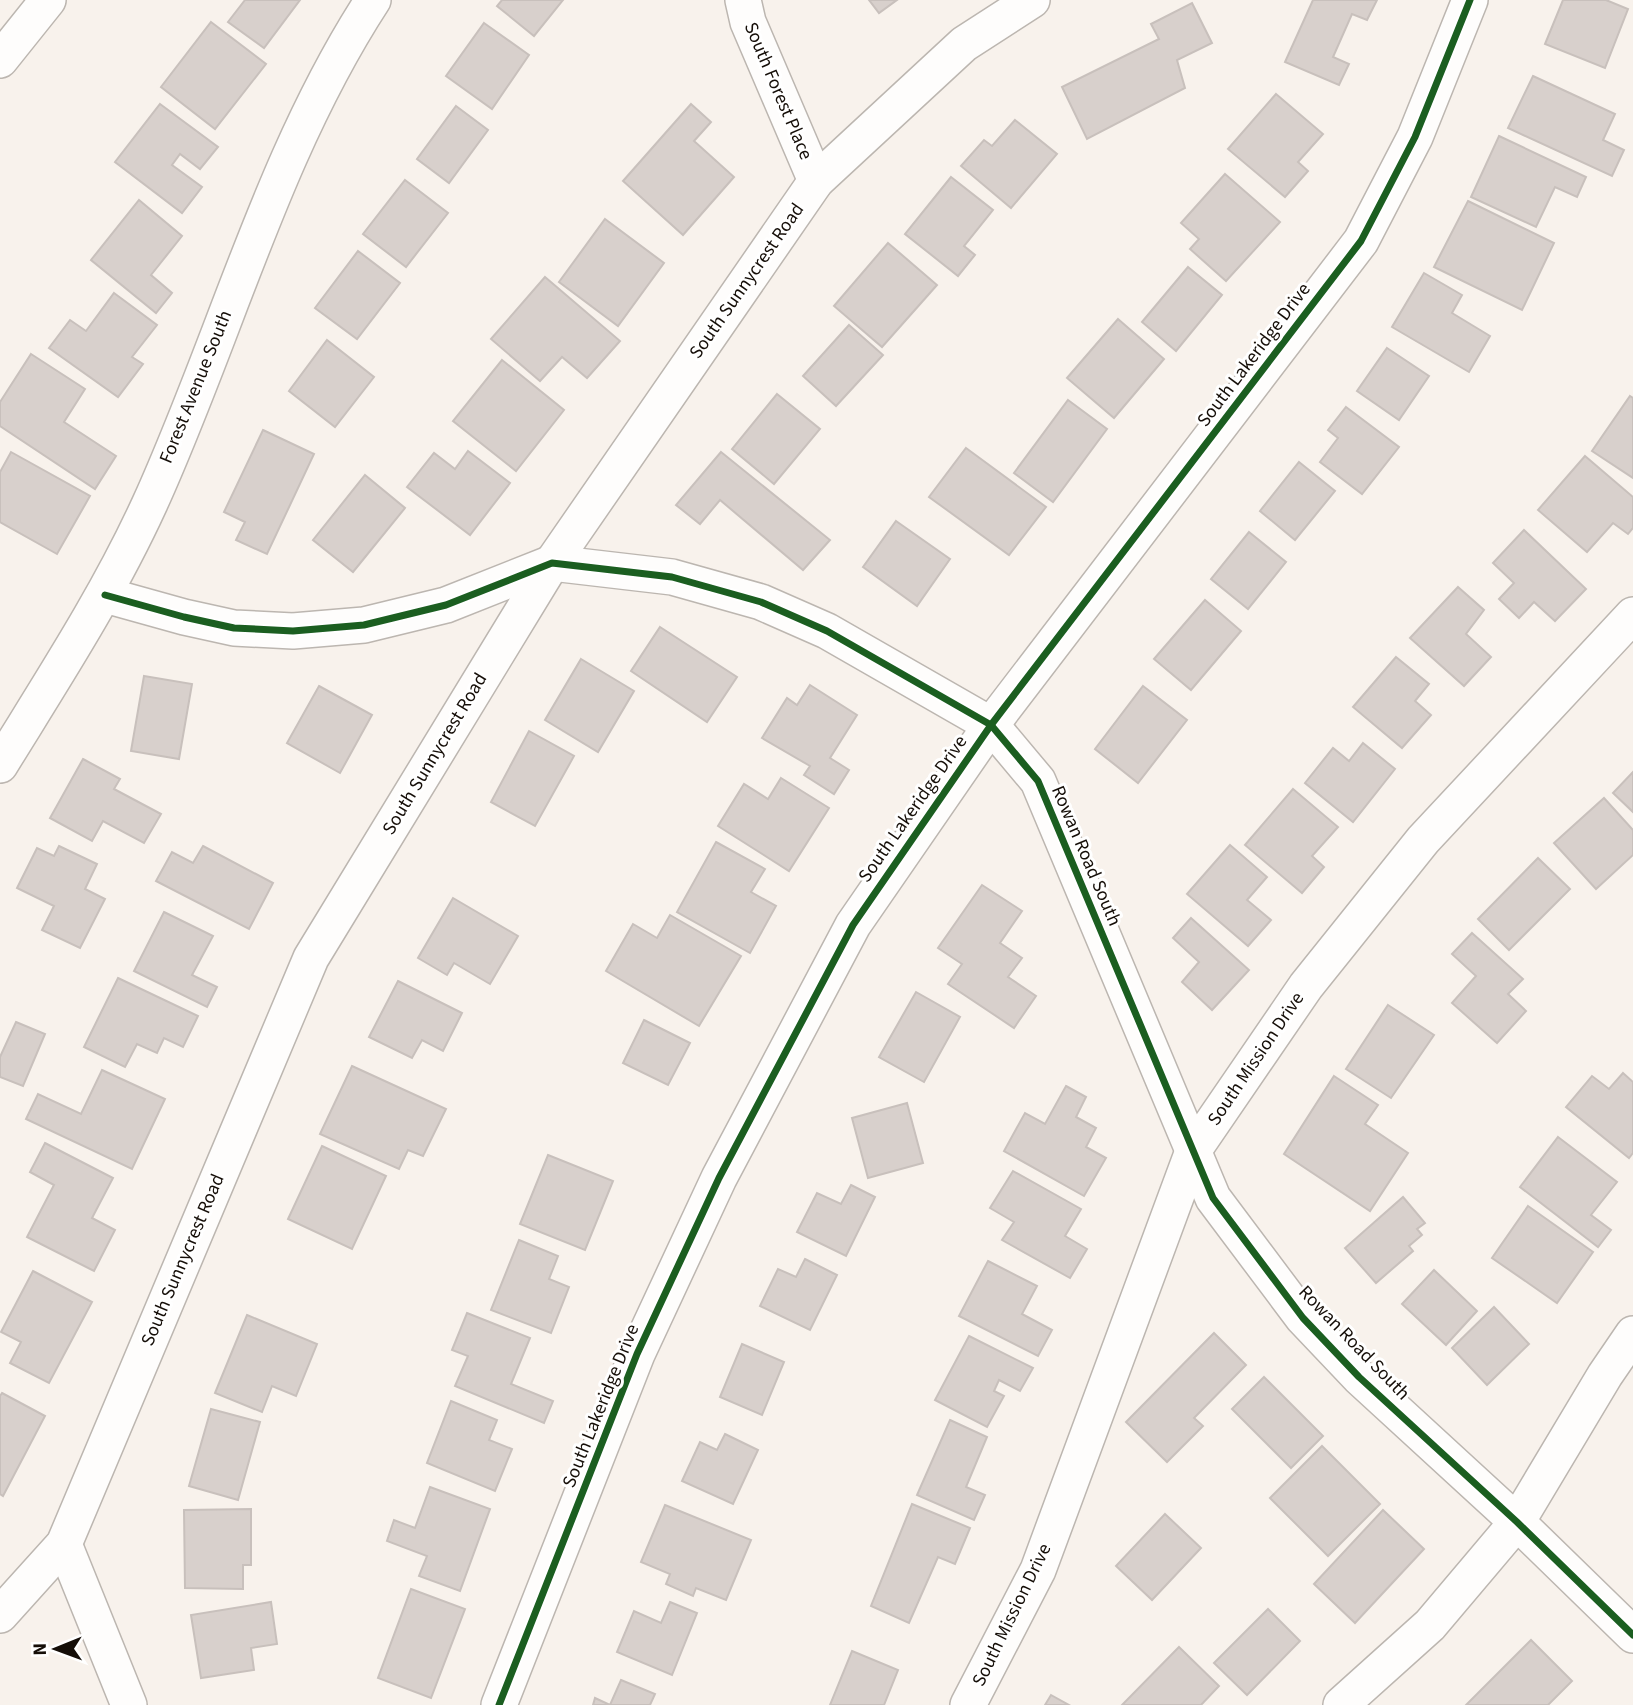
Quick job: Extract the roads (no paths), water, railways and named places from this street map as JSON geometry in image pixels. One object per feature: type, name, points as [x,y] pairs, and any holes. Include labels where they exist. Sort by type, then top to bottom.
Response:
[{"type":"street","points":[[0,60],[48,0]]},
{"type":"street","name":"Forest Avenue South","points":[[0,765],[105,595],[150,502],[274,189],[345,43],[373,0]]},
{"type":"street","name":"South Forest Place","points":[[743,0],[748,22],[816,181]]},
{"type":"street","name":"South Sunnycrest Road","points":[[0,1615],[64,1544],[311,958],[552,563],[816,181],[964,44],[1032,0]]},
{"type":"street","name":"South Lakeridge Drive","points":[[499,1705],[637,1354],[719,1178],[853,925],[991,724],[1361,240],[1415,137],[1470,0]]},
{"type":"street","name":"Rowan Road South","points":[[105,595],[184,618],[234,628],[293,631],[364,625],[446,606],[552,563],[672,578],[761,602],[827,631],[991,724],[1038,781],[1213,1198],[1303,1318],[1359,1377],[1517,1521],[1633,1635]]},
{"type":"street","name":"South Mission Drive","points":[[968,1705],[1038,1570],[1193,1151],[1306,986],[1423,840],[1633,615]]},
{"type":"street","points":[[1341,1705],[1430,1625],[1517,1521],[1605,1375],[1633,1334]]},
{"type":"street","points":[[64,1544],[129,1705]]}]
